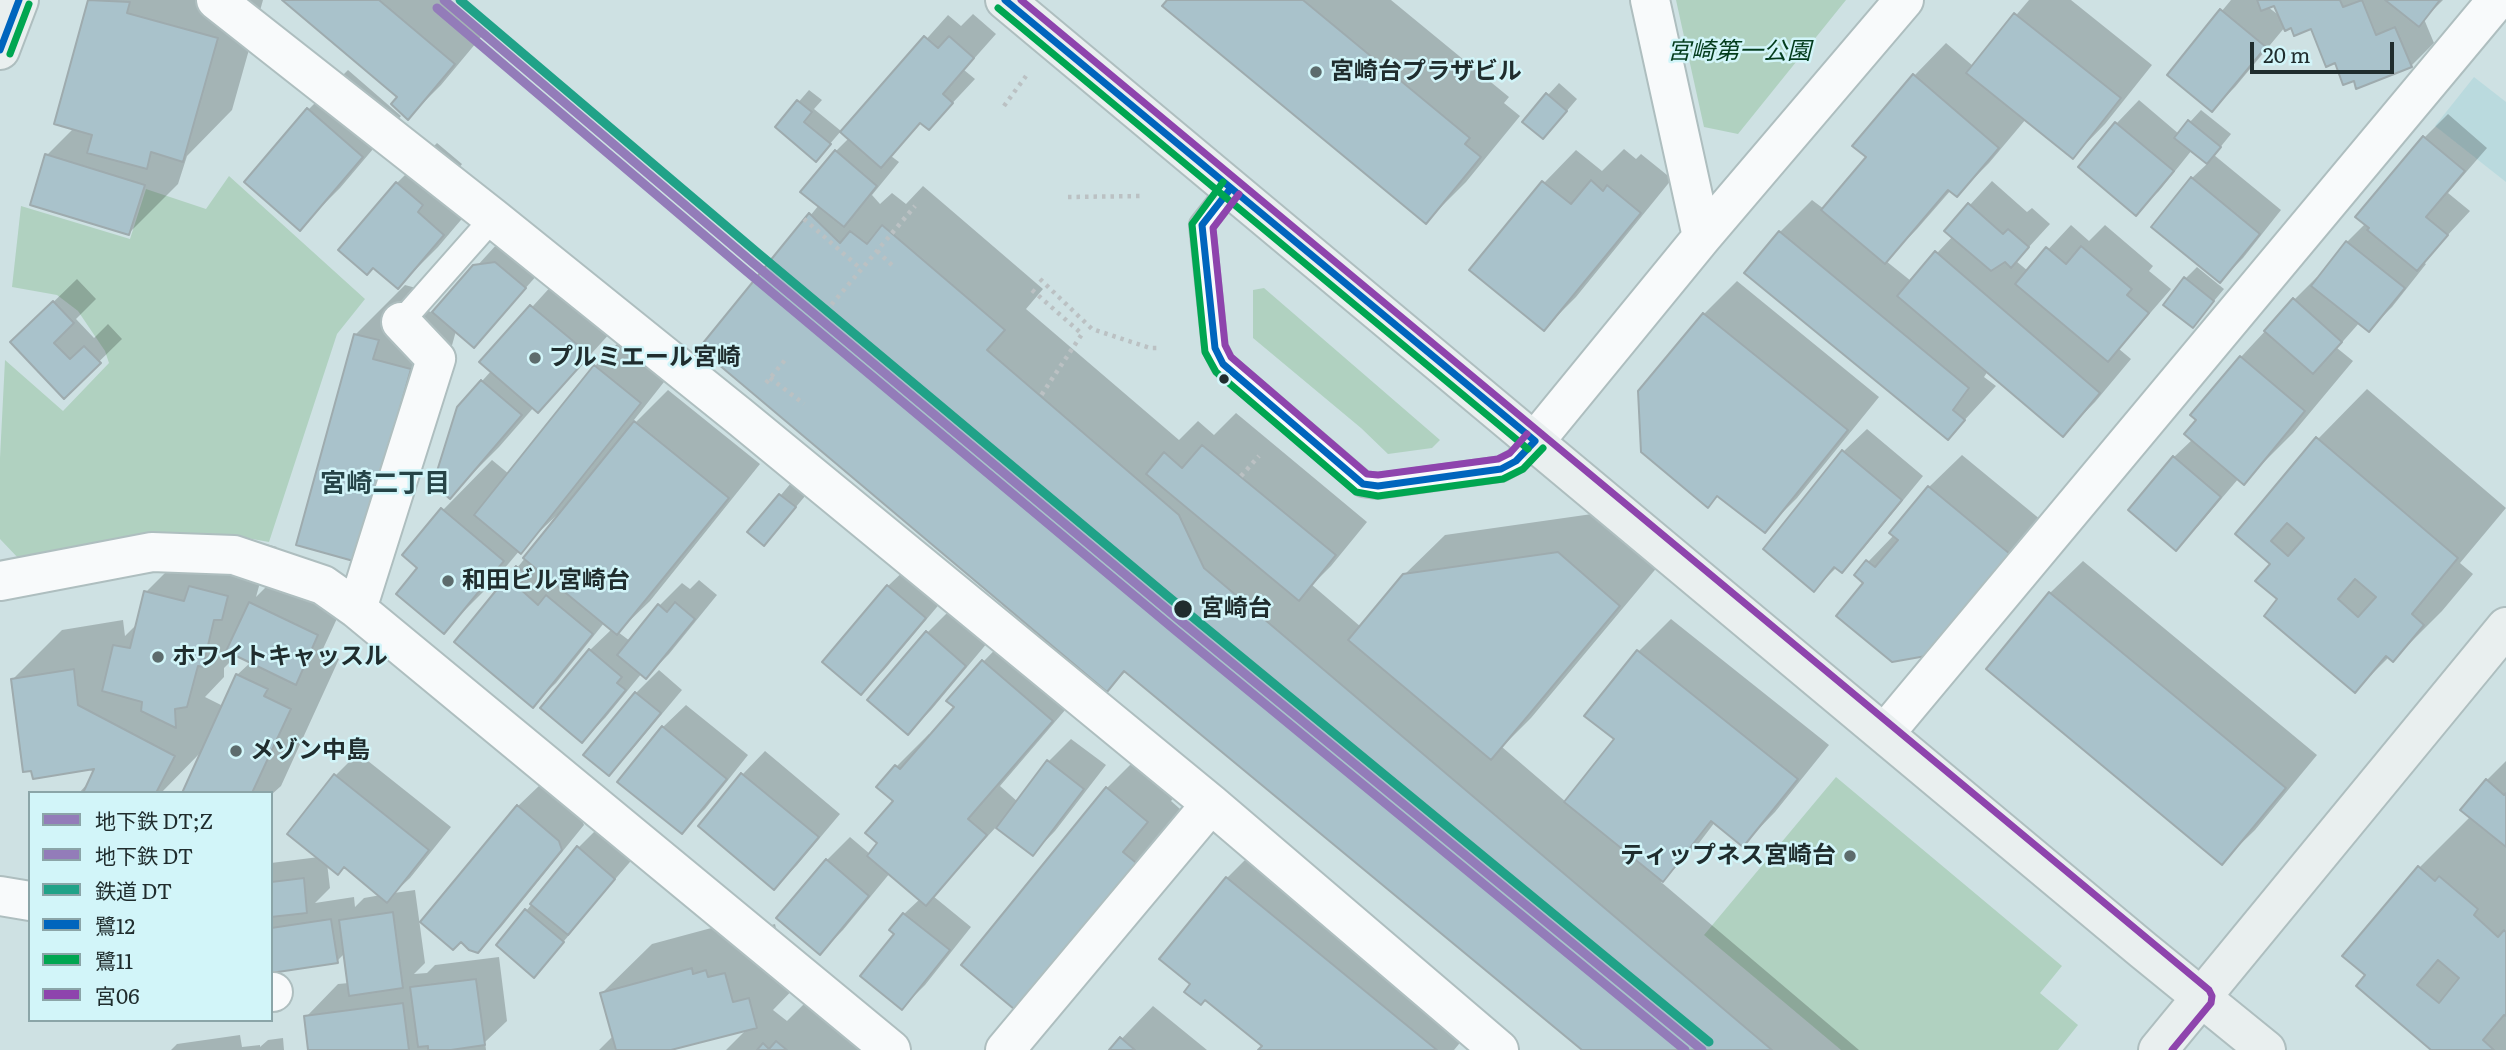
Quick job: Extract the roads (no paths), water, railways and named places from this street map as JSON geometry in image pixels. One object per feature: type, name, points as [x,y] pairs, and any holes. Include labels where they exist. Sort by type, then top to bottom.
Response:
[{"type":"street","points":[[0,50],[19,0]]},
{"type":"street","points":[[216,0],[738,415],[1211,804],[1499,1050]]},
{"type":"street","points":[[1005,0],[2132,942],[2266,1050]]},
{"type":"street","points":[[1650,0],[1702,237]]},
{"type":"street","points":[[1535,441],[1702,237],[1904,0]]},
{"type":"street","points":[[1885,733],[2497,0]]},
{"type":"street","points":[[357,609],[436,359],[401,322]]},
{"type":"street","points":[[0,581],[152,552],[234,555],[323,585],[357,609],[891,1050]]},
{"type":"street","points":[[2158,1050],[2506,627]]},
{"type":"street","points":[[1005,1050],[1211,804]]},
{"type":"street","points":[[0,896],[28,901]]},
{"type":"lane","points":[[1231,188],[1202,225],[1215,348],[1223,364],[1363,484],[1378,486],[1501,469],[1516,461],[1535,441]]},
{"type":"lane","points":[[401,322],[493,218]]},
{"type":"metro line","name":"DT;Z","points":[[444,0],[1182,622],[1702,1050]]},
{"type":"metro line","name":"DT","points":[[437,8],[1175,630],[1685,1050]]},
{"type":"rail line","name":"DT","points":[[460,0],[1189,614],[1709,1042]]},
{"type":"place","name":"宮崎台プラザビル","points":[[1316,72]]},
{"type":"place","name":"プルミエール宮崎","points":[[535,358]]},
{"type":"place","name":"和田ビル宮崎台","points":[[448,581]]},
{"type":"place","name":"宮崎台","points":[[1183,609]]},
{"type":"place","name":"ホワイトキャッスル","points":[[158,657]]},
{"type":"place","name":"メゾン中島","points":[[236,751]]},
{"type":"place","name":"ティップネス宮崎台","points":[[1850,856]]},
{"type":"district","name":"宮崎二丁目","points":[[385,484]]},
{"type":"park label","name":"宮崎第一公園","points":[[1739,52]]}]
